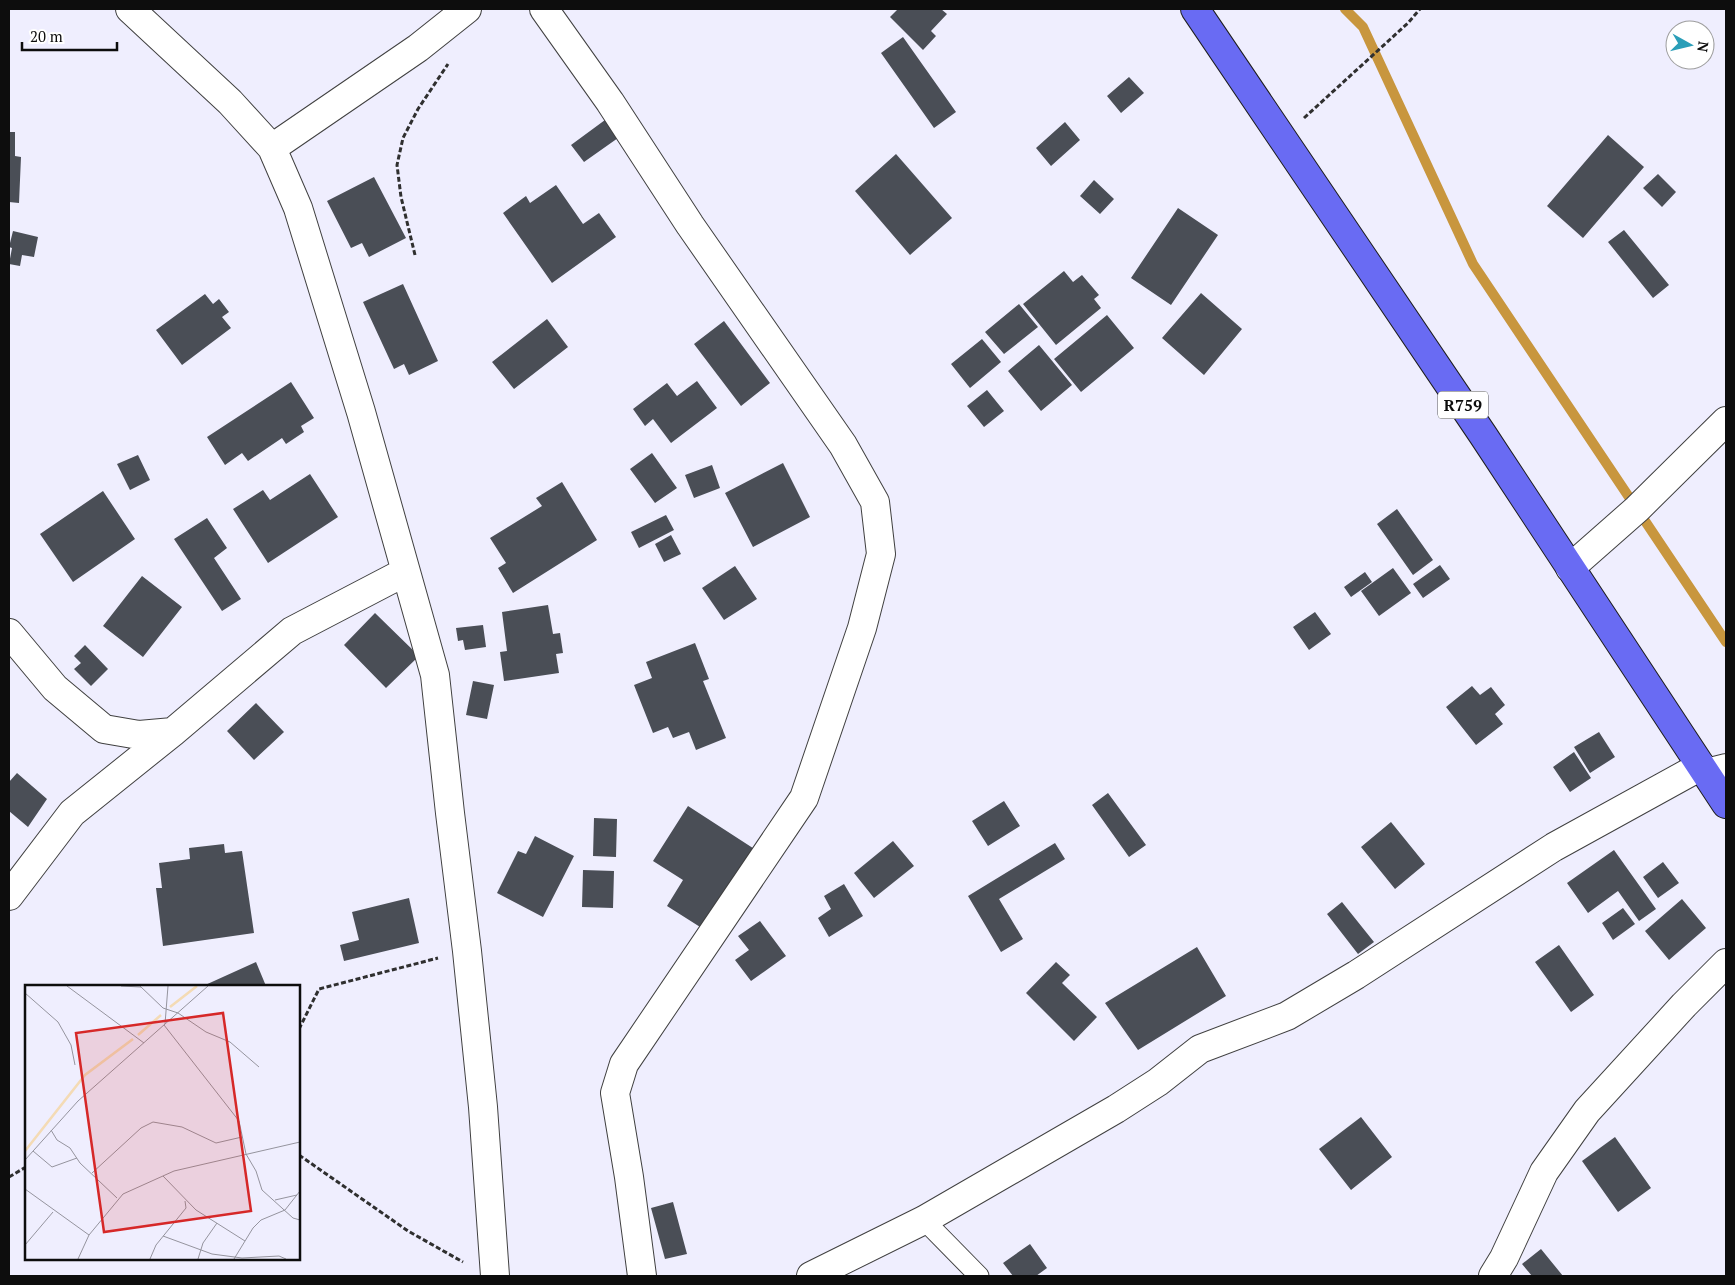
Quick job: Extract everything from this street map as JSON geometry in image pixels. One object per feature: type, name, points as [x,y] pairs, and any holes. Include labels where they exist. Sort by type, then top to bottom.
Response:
[{"type":"main road","name":"R759","points":[[1196,9],[1570,568],[1711,769],[1726,804]]},
{"type":"street","points":[[130,9],[230,102],[272,148],[298,208],[361,412],[435,675],[483,1107],[496,1276]]},
{"type":"street","points":[[272,148],[418,48],[467,9]]},
{"type":"street","points":[[544,9],[610,102],[690,225],[842,445],[875,502],[881,554],[862,628],[804,798],[624,1064],[615,1093],[629,1177],[642,1276]]},
{"type":"street","points":[[1570,568],[1637,509],[1726,421]]},
{"type":"street","points":[[9,896],[72,813],[173,732],[292,631],[405,572]]},
{"type":"street","points":[[9,633],[55,688],[104,729],[138,734],[173,732]]},
{"type":"street","points":[[811,1276],[924,1220],[1116,1109],[1158,1082],[1200,1049],[1287,1016],[1356,975],[1554,848],[1711,769]]},
{"type":"street","points":[[1494,1276],[1544,1172],[1587,1111],[1726,962]]},
{"type":"lane","points":[[924,1220],[979,1276]]},
{"type":"path","points":[[1282,138],[1408,23],[1420,9]]},
{"type":"path","points":[[415,255],[401,197],[397,165],[403,138],[418,109],[451,59]]},
{"type":"path","points":[[300,1027],[319,989],[388,969],[467,951]]},
{"type":"path","points":[[300,1156],[408,1231],[466,1263]]},
{"type":"path","points":[[9,1177],[25,1168]]},
{"type":"building","points":[[898,9],[941,9],[947,14],[931,31],[936,36],[923,50],[890,17]]},
{"type":"building","points":[[903,37],[956,112],[934,128],[881,53]]},
{"type":"building","points":[[1129,77],[1144,93],[1121,113],[1107,96]]},
{"type":"building","points":[[605,120],[618,138],[584,162],[571,145]]},
{"type":"building","points":[[1065,122],[1080,140],[1051,166],[1036,148]]},
{"type":"building","points":[[9,132],[15,132],[15,156],[21,157],[19,203],[9,202]]},
{"type":"building","points":[[1608,135],[1644,167],[1583,238],[1547,206]]},
{"type":"building","points":[[896,154],[952,218],[910,255],[855,191]]},
{"type":"building","points":[[1658,174],[1676,192],[1662,207],[1643,188]]},
{"type":"building","points":[[374,177],[406,238],[369,257],[362,243],[351,248],[327,201]]},
{"type":"building","points":[[1094,180],[1114,199],[1100,214],[1080,196]]},
{"type":"building","points":[[556,185],[583,224],[599,213],[616,237],[552,283],[503,213],[526,196],[530,203]]},
{"type":"building","points":[[1178,208],[1218,235],[1171,305],[1131,278]]},
{"type":"building","points":[[1624,230],[1669,285],[1653,298],[1608,242]]},
{"type":"building","points":[[13,231],[38,237],[34,257],[22,255],[20,266],[9,264],[12,248],[9,247]]},
{"type":"building","points":[[1064,271],[1073,282],[1082,275],[1099,295],[1094,299],[1101,308],[1056,345],[1023,304]]},
{"type":"building","points":[[403,284],[438,361],[409,375],[404,364],[394,369],[363,302]]},
{"type":"building","points":[[1201,293],[1242,329],[1204,375],[1162,338]]},
{"type":"building","points":[[205,294],[213,304],[219,299],[229,312],[222,317],[231,328],[182,365],[156,330]]},
{"type":"building","points":[[1019,304],[1038,327],[1004,354],[985,332]]},
{"type":"building","points":[[1107,315],[1134,348],[1081,392],[1054,359]]},
{"type":"building","points":[[547,319],[568,347],[514,389],[492,362]]},
{"type":"building","points":[[724,321],[770,383],[741,406],[694,344]]},
{"type":"building","points":[[982,339],[1001,362],[970,388],[951,364]]},
{"type":"building","points":[[1039,345],[1072,385],[1041,411],[1008,371]]},
{"type":"building","points":[[697,381],[717,408],[671,443],[653,419],[645,426],[633,409],[667,383],[677,396]]},
{"type":"building","points":[[291,382],[314,418],[301,426],[304,432],[286,444],[282,438],[248,461],[242,453],[225,465],[207,437]]},
{"type":"building","points":[[987,390],[1004,411],[984,427],[967,406]]},
{"type":"building","points":[[652,453],[677,488],[655,503],[630,469]]},
{"type":"building","points":[[138,455],[150,480],[130,490],[117,464]]},
{"type":"building","points":[[783,463],[810,517],[753,547],[725,493]]},
{"type":"building","points":[[712,465],[720,488],[694,498],[685,475]]},
{"type":"building","points":[[310,474],[338,517],[268,563],[233,509],[263,490],[270,500]]},
{"type":"building","points":[[562,482],[597,540],[513,593],[498,568],[506,563],[490,538],[542,506],[536,498]]},
{"type":"building","points":[[103,491],[135,539],[73,582],[40,534]]},
{"type":"building","points":[[1397,509],[1433,560],[1413,575],[1377,524]]},
{"type":"building","points":[[666,515],[674,530],[639,548],[631,532]]},
{"type":"building","points":[[207,518],[227,548],[214,558],[241,599],[222,611],[174,539]]},
{"type":"building","points":[[671,535],[681,554],[664,562],[655,544]]},
{"type":"building","points":[[1440,565],[1450,579],[1423,598],[1413,584]]},
{"type":"building","points":[[735,566],[757,599],[724,620],[702,588]]},
{"type":"building","points":[[1393,568],[1411,593],[1379,616],[1361,591]]},
{"type":"building","points":[[1365,572],[1372,582],[1351,597],[1344,587]]},
{"type":"building","points":[[142,576],[182,607],[143,657],[103,626]]},
{"type":"building","points":[[548,605],[553,634],[560,633],[563,653],[556,654],[559,673],[504,681],[500,652],[507,651],[502,612]]},
{"type":"building","points":[[1315,612],[1331,634],[1309,650],[1293,627]]},
{"type":"building","points":[[375,613],[419,656],[386,688],[344,645]]},
{"type":"building","points":[[483,625],[486,647],[465,650],[463,640],[458,641],[456,628]]},
{"type":"building","points":[[695,643],[709,679],[703,681],[726,738],[696,750],[689,732],[673,738],[668,727],[653,733],[634,685],[652,678],[646,662]]},
{"type":"building","points":[[85,645],[108,669],[91,686],[74,669],[81,663],[74,656]]},
{"type":"building","points":[[473,681],[494,685],[487,719],[466,715]]},
{"type":"building","points":[[1472,686],[1480,695],[1491,687],[1505,705],[1495,714],[1503,724],[1476,745],[1446,707]]},
{"type":"building","points":[[256,703],[284,732],[254,760],[227,731]]},
{"type":"building","points":[[1599,732],[1615,757],[1590,773],[1574,747]]},
{"type":"building","points":[[1574,752],[1591,778],[1570,792],[1553,767]]},
{"type":"building","points":[[17,773],[47,799],[28,827],[9,811],[9,782]]},
{"type":"building","points":[[1108,793],[1146,845],[1129,857],[1092,805]]},
{"type":"building","points":[[1004,801],[1020,826],[988,846],[972,821]]},
{"type":"building","points":[[688,806],[759,852],[708,932],[667,906],[683,880],[653,861]]},
{"type":"building","points":[[594,818],[617,819],[616,857],[593,856]]},
{"type":"building","points":[[1391,822],[1425,864],[1395,889],[1361,847]]},
{"type":"building","points":[[535,836],[574,856],[543,917],[497,893],[518,851],[526,854]]},
{"type":"building","points":[[893,841],[914,866],[874,898],[854,873]]},
{"type":"building","points":[[1055,843],[1065,859],[999,899],[1023,939],[1001,952],[968,896]]},
{"type":"building","points":[[224,844],[225,853],[242,851],[254,933],[163,946],[156,888],[162,888],[159,863],[190,859],[189,848]]},
{"type":"building","points":[[1614,850],[1656,909],[1639,921],[1618,891],[1588,913],[1567,883]]},
{"type":"building","points":[[1663,862],[1679,883],[1658,898],[1643,877]]},
{"type":"building","points":[[583,870],[614,871],[613,908],[582,907]]},
{"type":"building","points":[[844,884],[863,916],[829,937],[818,918],[831,909],[824,896]]},
{"type":"building","points":[[409,898],[419,943],[344,961],[340,945],[359,940],[352,912]]},
{"type":"building","points":[[1682,899],[1706,928],[1669,960],[1645,931]]},
{"type":"building","points":[[1342,902],[1374,942],[1358,954],[1327,914]]},
{"type":"building","points":[[1623,908],[1635,924],[1613,940],[1602,923]]},
{"type":"building","points":[[760,921],[786,956],[751,981],[735,960],[749,950],[738,936]]},
{"type":"building","points":[[1559,945],[1594,995],[1571,1012],[1535,962]]},
{"type":"building","points":[[1197,947],[1226,996],[1138,1050],[1105,1003]]},
{"type":"building","points":[[256,962],[266,985],[205,985]]},
{"type":"building","points":[[1056,962],[1070,975],[1062,983],[1097,1017],[1074,1041],[1026,993]]},
{"type":"building","points":[[1361,1117],[1392,1157],[1351,1190],[1319,1149]]},
{"type":"building","points":[[1615,1137],[1651,1188],[1618,1212],[1582,1161]]},
{"type":"building","points":[[673,1202],[687,1254],[665,1259],[651,1208]]},
{"type":"building","points":[[1030,1244],[1047,1268],[1036,1276],[1013,1276],[1003,1263]]},
{"type":"building","points":[[1541,1249],[1563,1276],[1532,1276],[1522,1264]]},
{"type":"waterway","points":[[1345,9],[1363,27],[1473,264],[1726,642]]}]
